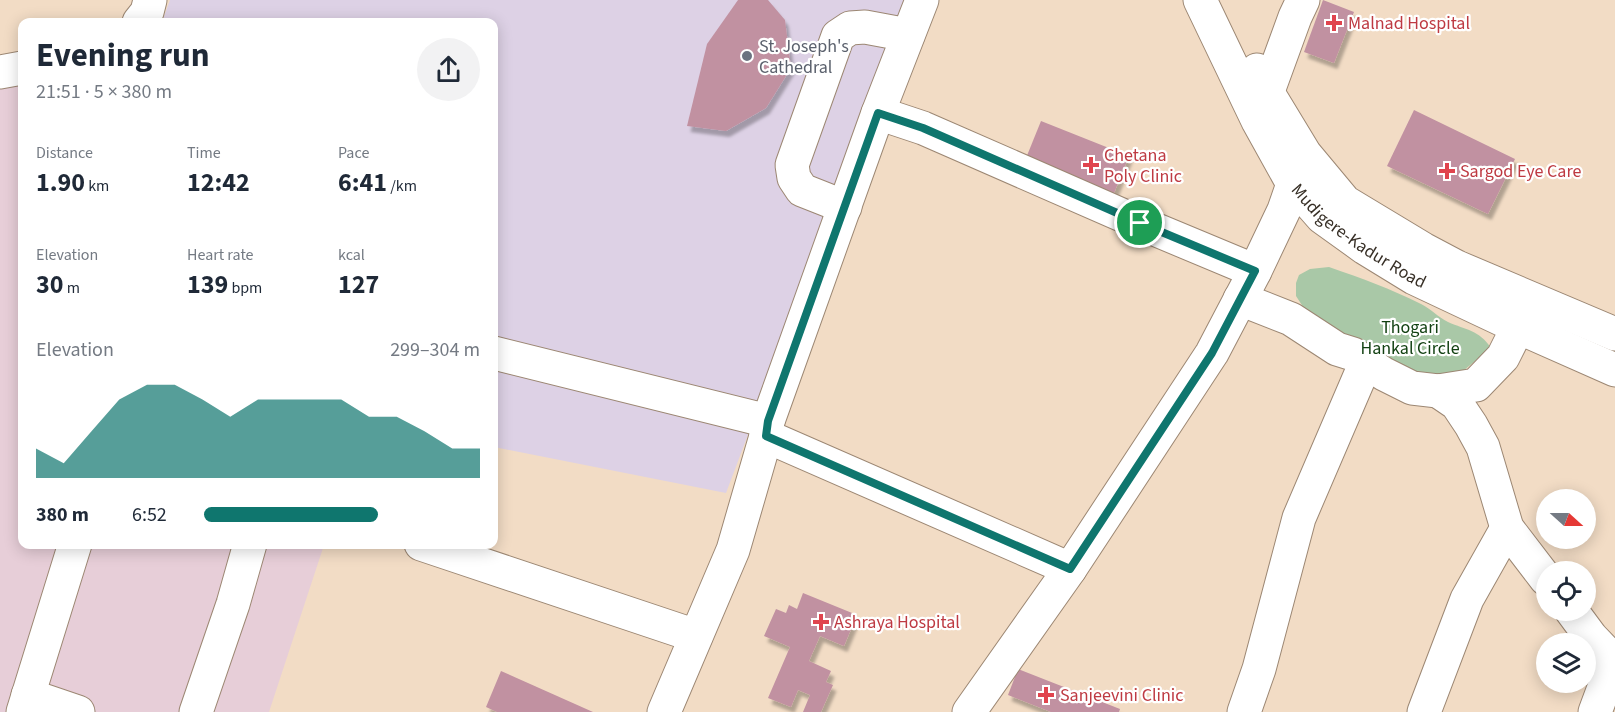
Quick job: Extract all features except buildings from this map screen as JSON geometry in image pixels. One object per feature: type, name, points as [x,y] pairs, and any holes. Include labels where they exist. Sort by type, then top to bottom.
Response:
[{"type":"main road","points":[[142,18],[147,12],[150,0]]},
{"type":"main road","points":[[664,712],[733,550],[767,428],[878,113],[922,0]]},
{"type":"main road","name":"Mudigere-Kadur Road","points":[[1200,0],[1263,107],[1345,202],[1457,267],[1615,334]]},
{"type":"main road","name":"Mudigere-Kadur Road","points":[[1226,0],[1263,107],[1293,184],[1322,217],[1365,248],[1413,278],[1615,370]]},
{"type":"main road","points":[[1263,107],[1303,0]]},
{"type":"main road","points":[[845,207],[802,190],[794,178],[792,165],[838,36],[850,28],[865,27],[908,35]]},
{"type":"main road","points":[[0,72],[18,69]]},
{"type":"main road","points":[[878,113],[923,128],[1129,218],[1248,285],[1291,319],[1337,349],[1353,354],[1384,374],[1412,388],[1438,391],[1476,385],[1503,357],[1518,327]]},
{"type":"main road","points":[[969,712],[1070,569],[1212,353],[1284,210],[1305,154]]},
{"type":"main road","points":[[498,354],[767,428],[1070,569]]},
{"type":"main road","points":[[1244,712],[1259,669],[1299,518],[1366,362]]},
{"type":"main road","points":[[1438,391],[1457,404],[1472,425],[1483,447],[1507,528],[1536,566]]},
{"type":"main road","points":[[1424,712],[1467,599],[1507,528]]},
{"type":"main road","points":[[73,549],[25,704],[78,712]]},
{"type":"main road","points":[[196,712],[233,604],[249,549]]},
{"type":"main road","points":[[436,549],[696,636]]},
{"type":"main road","points":[[1579,621],[1591,637],[1615,660],[1595,712]]},
{"type":"shaded area","points":[[170,0],[912,0],[726,493],[498,448],[498,18],[163,18]]},
{"type":"shaded area","points":[[18,75],[18,549],[323,549],[269,712],[0,712],[0,80]]},
{"type":"green space","name":"Thogari Hankal Circle","points":[[1329,267],[1421,304],[1448,322],[1482,337],[1491,348],[1458,375],[1421,378],[1309,316],[1296,296],[1296,283],[1299,275],[1310,269]]},
{"type":"place","name":"Malnad Hospital","points":[[1334,23]]},
{"type":"place","name":"St. Joseph's Cathedral","points":[[747,56]]},
{"type":"place","name":"Chetana Poly Clinic","points":[[1091,165]]},
{"type":"place","name":"Sargod Eye Care","points":[[1447,171]]},
{"type":"place","name":"Ashraya Hospital","points":[[821,622]]},
{"type":"place","name":"Sanjeevini Clinic","points":[[1046,695]]},
{"type":"route","points":[[878,113],[923,128],[1140,223],[1255,271],[1212,353],[1070,569],[766,436],[768,421],[878,113]]}]
